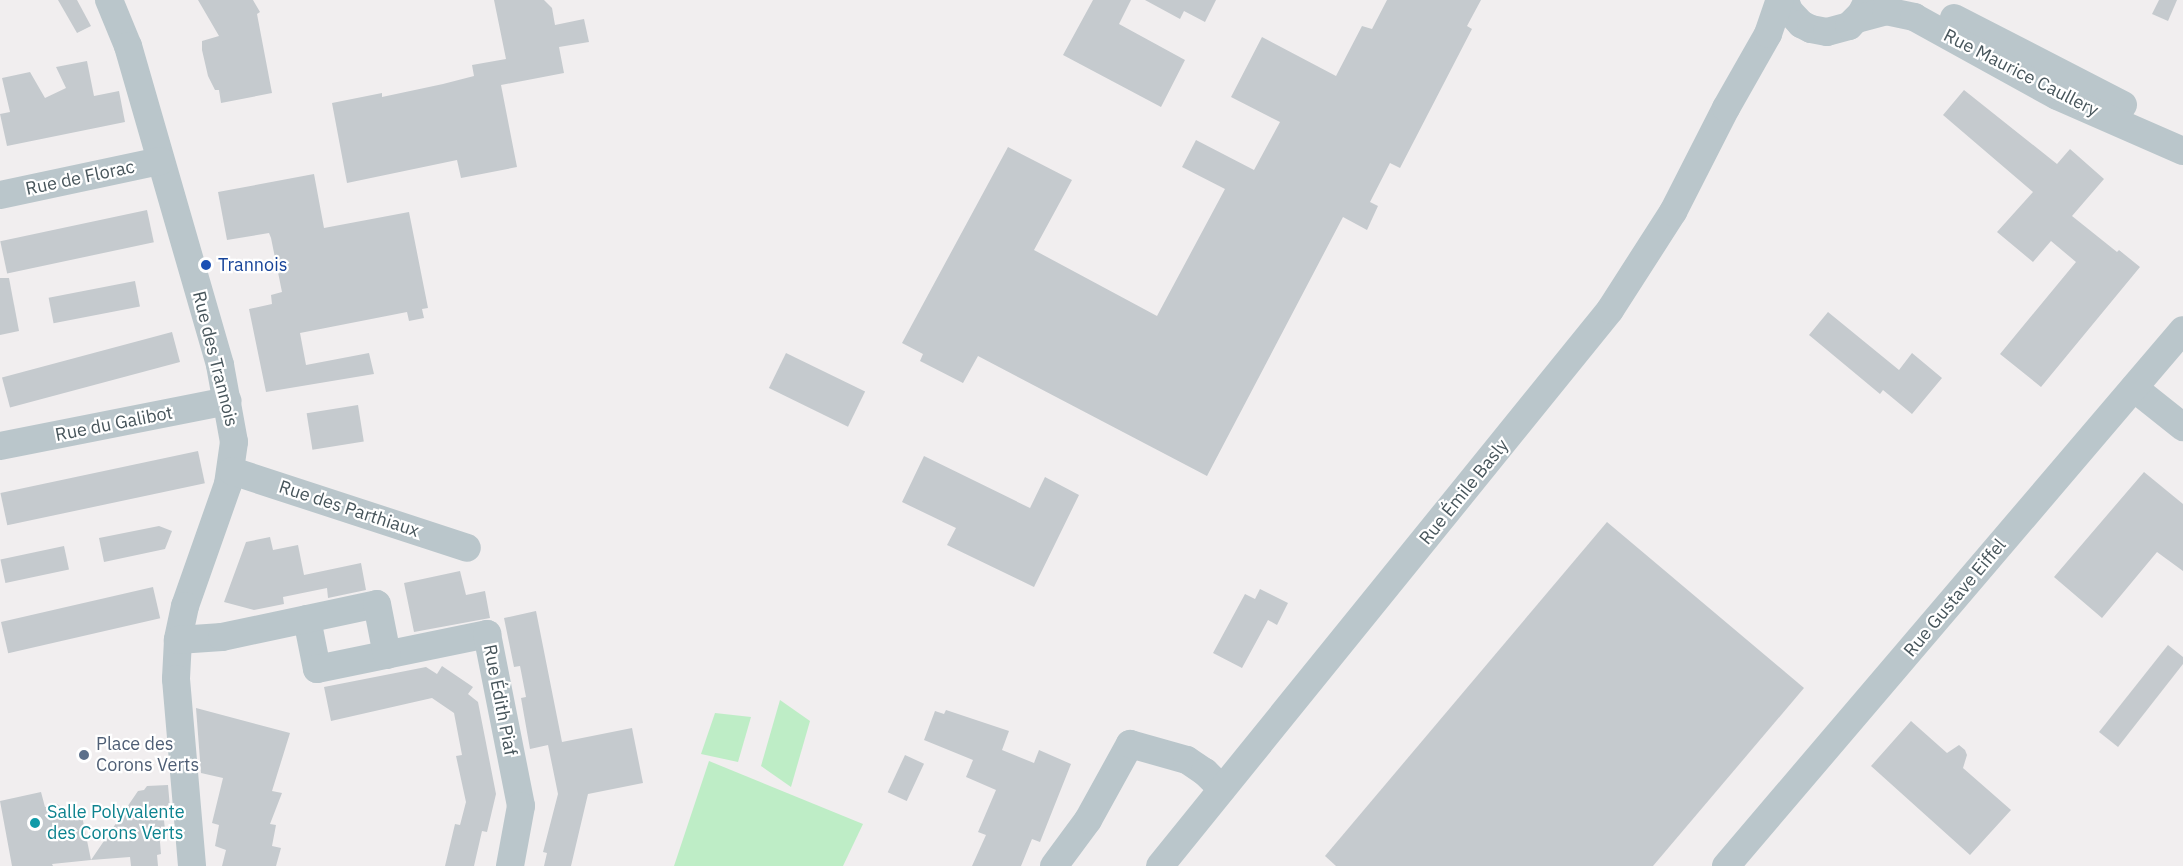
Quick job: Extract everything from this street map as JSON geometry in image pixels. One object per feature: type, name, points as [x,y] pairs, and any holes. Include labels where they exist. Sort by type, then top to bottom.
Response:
[{"type":"street","name":"Rue des Trannois","points":[[109,0],[128,46],[228,401],[234,442],[232,471],[185,606],[178,640],[176,679],[192,866]]},
{"type":"street","name":"Rue Émile Basly","points":[[1161,866],[1610,310],[1659,236],[1768,34],[1780,0]]},
{"type":"street","points":[[1785,0],[1796,20],[1806,27],[1822,32]]},
{"type":"street","name":"Rue Maurice Caullery","points":[[1916,0],[2126,107],[2183,131]]},
{"type":"street","name":"Rue Maurice Caullery","points":[[1822,32],[1839,31],[1862,9],[1914,17],[2056,96],[2183,151]]},
{"type":"street","name":"Rue Émile Basly","points":[[1733,96],[1780,48],[1797,39],[1822,32]]},
{"type":"street","name":"Rue de Florac","points":[[0,195],[160,161]]},
{"type":"street","name":"Rue Gustave Eiffel","points":[[1726,866],[2183,330]]},
{"type":"street","points":[[2134,388],[2183,427]]},
{"type":"street","name":"Rue du Galibot","points":[[0,446],[228,401]]},
{"type":"street","name":"Rue des Parthiaux","points":[[232,471],[467,548]]},
{"type":"street","points":[[178,640],[222,637],[377,604],[387,655]]},
{"type":"street","name":"Rue Édith Piaf","points":[[307,619],[317,669],[487,634],[521,806],[510,866]]},
{"type":"street","points":[[1054,866],[1099,802],[1130,744],[1187,760],[1205,772],[1222,789]]},
{"type":"green space","points":[[780,700],[810,721],[791,787],[761,766]]},
{"type":"green space","points":[[715,713],[751,717],[738,762],[701,754]]},
{"type":"green space","points":[[709,761],[863,824],[843,866],[674,866]]},
{"type":"building","points":[[58,0],[77,0],[91,26],[77,33]]},
{"type":"building","points":[[198,0],[253,0],[260,12],[257,14],[272,93],[221,103],[219,90],[215,90],[208,76],[202,50],[202,41],[219,36]]},
{"type":"building","points":[[494,0],[544,0],[552,8],[555,25],[584,19],[589,42],[559,47],[564,73],[501,85],[517,167],[461,178],[457,160],[347,183],[332,103],[382,93],[382,97],[443,84],[474,76],[472,65],[506,59]]},
{"type":"building","points":[[1093,0],[1131,0],[1119,24],[1185,60],[1161,107],[1063,55]]},
{"type":"building","points":[[1145,0],[1216,0],[1205,22],[1184,11],[1180,19]]},
{"type":"building","points":[[1387,0],[1481,0],[1467,26],[1472,29],[1400,168],[1390,163],[1370,202],[1378,206],[1367,230],[1343,217],[1207,476],[978,356],[963,383],[920,361],[923,354],[902,343],[1008,147],[1072,180],[1034,250],[1157,316],[1225,189],[1182,167],[1196,140],[1254,170],[1280,122],[1231,97],[1262,37],[1336,76],[1362,26],[1372,29]]},
{"type":"building","points":[[2159,0],[2177,0],[2168,21],[2152,14]]},
{"type":"building","points":[[87,61],[94,96],[119,91],[125,122],[7,146],[0,114],[10,112],[2,78],[30,72],[45,98],[66,88],[56,67]]},
{"type":"building","points":[[1964,90],[2057,164],[2070,149],[2104,179],[2072,216],[2140,267],[2041,387],[2000,354],[2076,262],[2051,241],[2033,262],[1997,232],[2033,192],[1943,115]]},
{"type":"building","points":[[314,174],[324,228],[409,212],[428,308],[422,309],[424,318],[409,321],[407,312],[300,333],[306,365],[369,353],[374,374],[266,392],[249,309],[272,304],[271,295],[282,292],[271,238],[269,233],[227,240],[218,192]]},
{"type":"building","points":[[147,210],[154,242],[7,273],[0,241]]},
{"type":"building","points":[[0,278],[9,278],[19,331],[0,335]]},
{"type":"building","points":[[135,281],[140,307],[54,323],[49,298]]},
{"type":"building","points":[[1828,312],[1899,370],[1912,353],[1942,378],[1912,414],[1883,390],[1880,394],[1809,335]]},
{"type":"building","points":[[172,332],[180,362],[10,407],[2,378]]},
{"type":"building","points":[[786,353],[865,392],[848,427],[769,388]]},
{"type":"building","points":[[358,405],[364,442],[312,450],[307,413]]},
{"type":"building","points":[[198,451],[205,483],[7,525],[0,493]]},
{"type":"building","points":[[924,456],[1030,508],[1045,477],[1079,495],[1034,587],[947,545],[956,528],[902,502]]},
{"type":"building","points":[[2144,472],[2183,504],[2183,571],[2157,552],[2102,618],[2054,577]]},
{"type":"building","points":[[1607,522],[1804,688],[1653,866],[1336,866],[1325,856]]},
{"type":"building","points":[[159,526],[172,531],[165,549],[104,562],[99,538]]},
{"type":"building","points":[[270,537],[273,550],[298,545],[304,575],[361,563],[366,590],[328,598],[327,588],[283,597],[284,604],[254,610],[224,602],[246,542]]},
{"type":"building","points":[[64,546],[69,569],[5,583],[0,560]]},
{"type":"building","points":[[460,571],[466,595],[485,591],[490,618],[414,632],[404,583]]},
{"type":"building","points":[[153,587],[160,618],[8,653],[1,622]]},
{"type":"building","points":[[1260,589],[1288,603],[1277,625],[1268,620],[1242,668],[1213,653],[1245,594],[1255,599]]},
{"type":"building","points":[[536,611],[562,742],[632,728],[643,783],[588,794],[571,866],[544,866],[547,853],[543,852],[558,794],[548,745],[530,749],[521,698],[526,697],[520,666],[514,667],[504,618]]},
{"type":"building","points":[[2168,645],[2183,657],[2183,664],[2118,747],[2099,732]]},
{"type":"building","points":[[442,666],[473,687],[468,694],[478,702],[496,794],[487,832],[482,831],[474,866],[445,866],[455,824],[460,825],[466,802],[456,756],[462,755],[454,713],[432,698],[331,721],[324,687],[426,667],[437,674]]},
{"type":"building","points":[[196,708],[290,733],[272,791],[282,793],[270,824],[276,825],[272,846],[281,848],[276,866],[222,866],[226,850],[215,846],[219,825],[212,823],[223,778],[201,773]]},
{"type":"building","points":[[946,710],[1009,731],[1002,750],[1034,763],[1039,750],[1071,764],[1040,842],[1032,839],[1021,866],[972,866],[986,835],[978,832],[996,790],[966,777],[973,760],[924,740],[935,711],[944,714]]},
{"type":"building","points":[[1911,721],[1947,753],[1959,745],[1965,750],[1967,755],[1963,768],[2011,810],[1970,855],[1871,766]]},
{"type":"building","points":[[905,755],[924,764],[907,801],[888,792]]},
{"type":"building","points":[[168,785],[171,819],[164,820],[165,830],[159,830],[161,854],[157,855],[158,866],[131,866],[130,857],[91,860],[138,791],[144,790],[147,786]]},
{"type":"building","points":[[41,792],[45,807],[57,804],[64,809],[66,819],[82,816],[91,860],[52,864],[53,866],[12,866],[0,801]]},
{"type":"place","name":"Trannois","points":[[206,265]]},
{"type":"place","name":"Place des Corons Verts","points":[[84,755]]},
{"type":"place","name":"Salle Polyvalente des Corons Verts","points":[[35,823]]}]
